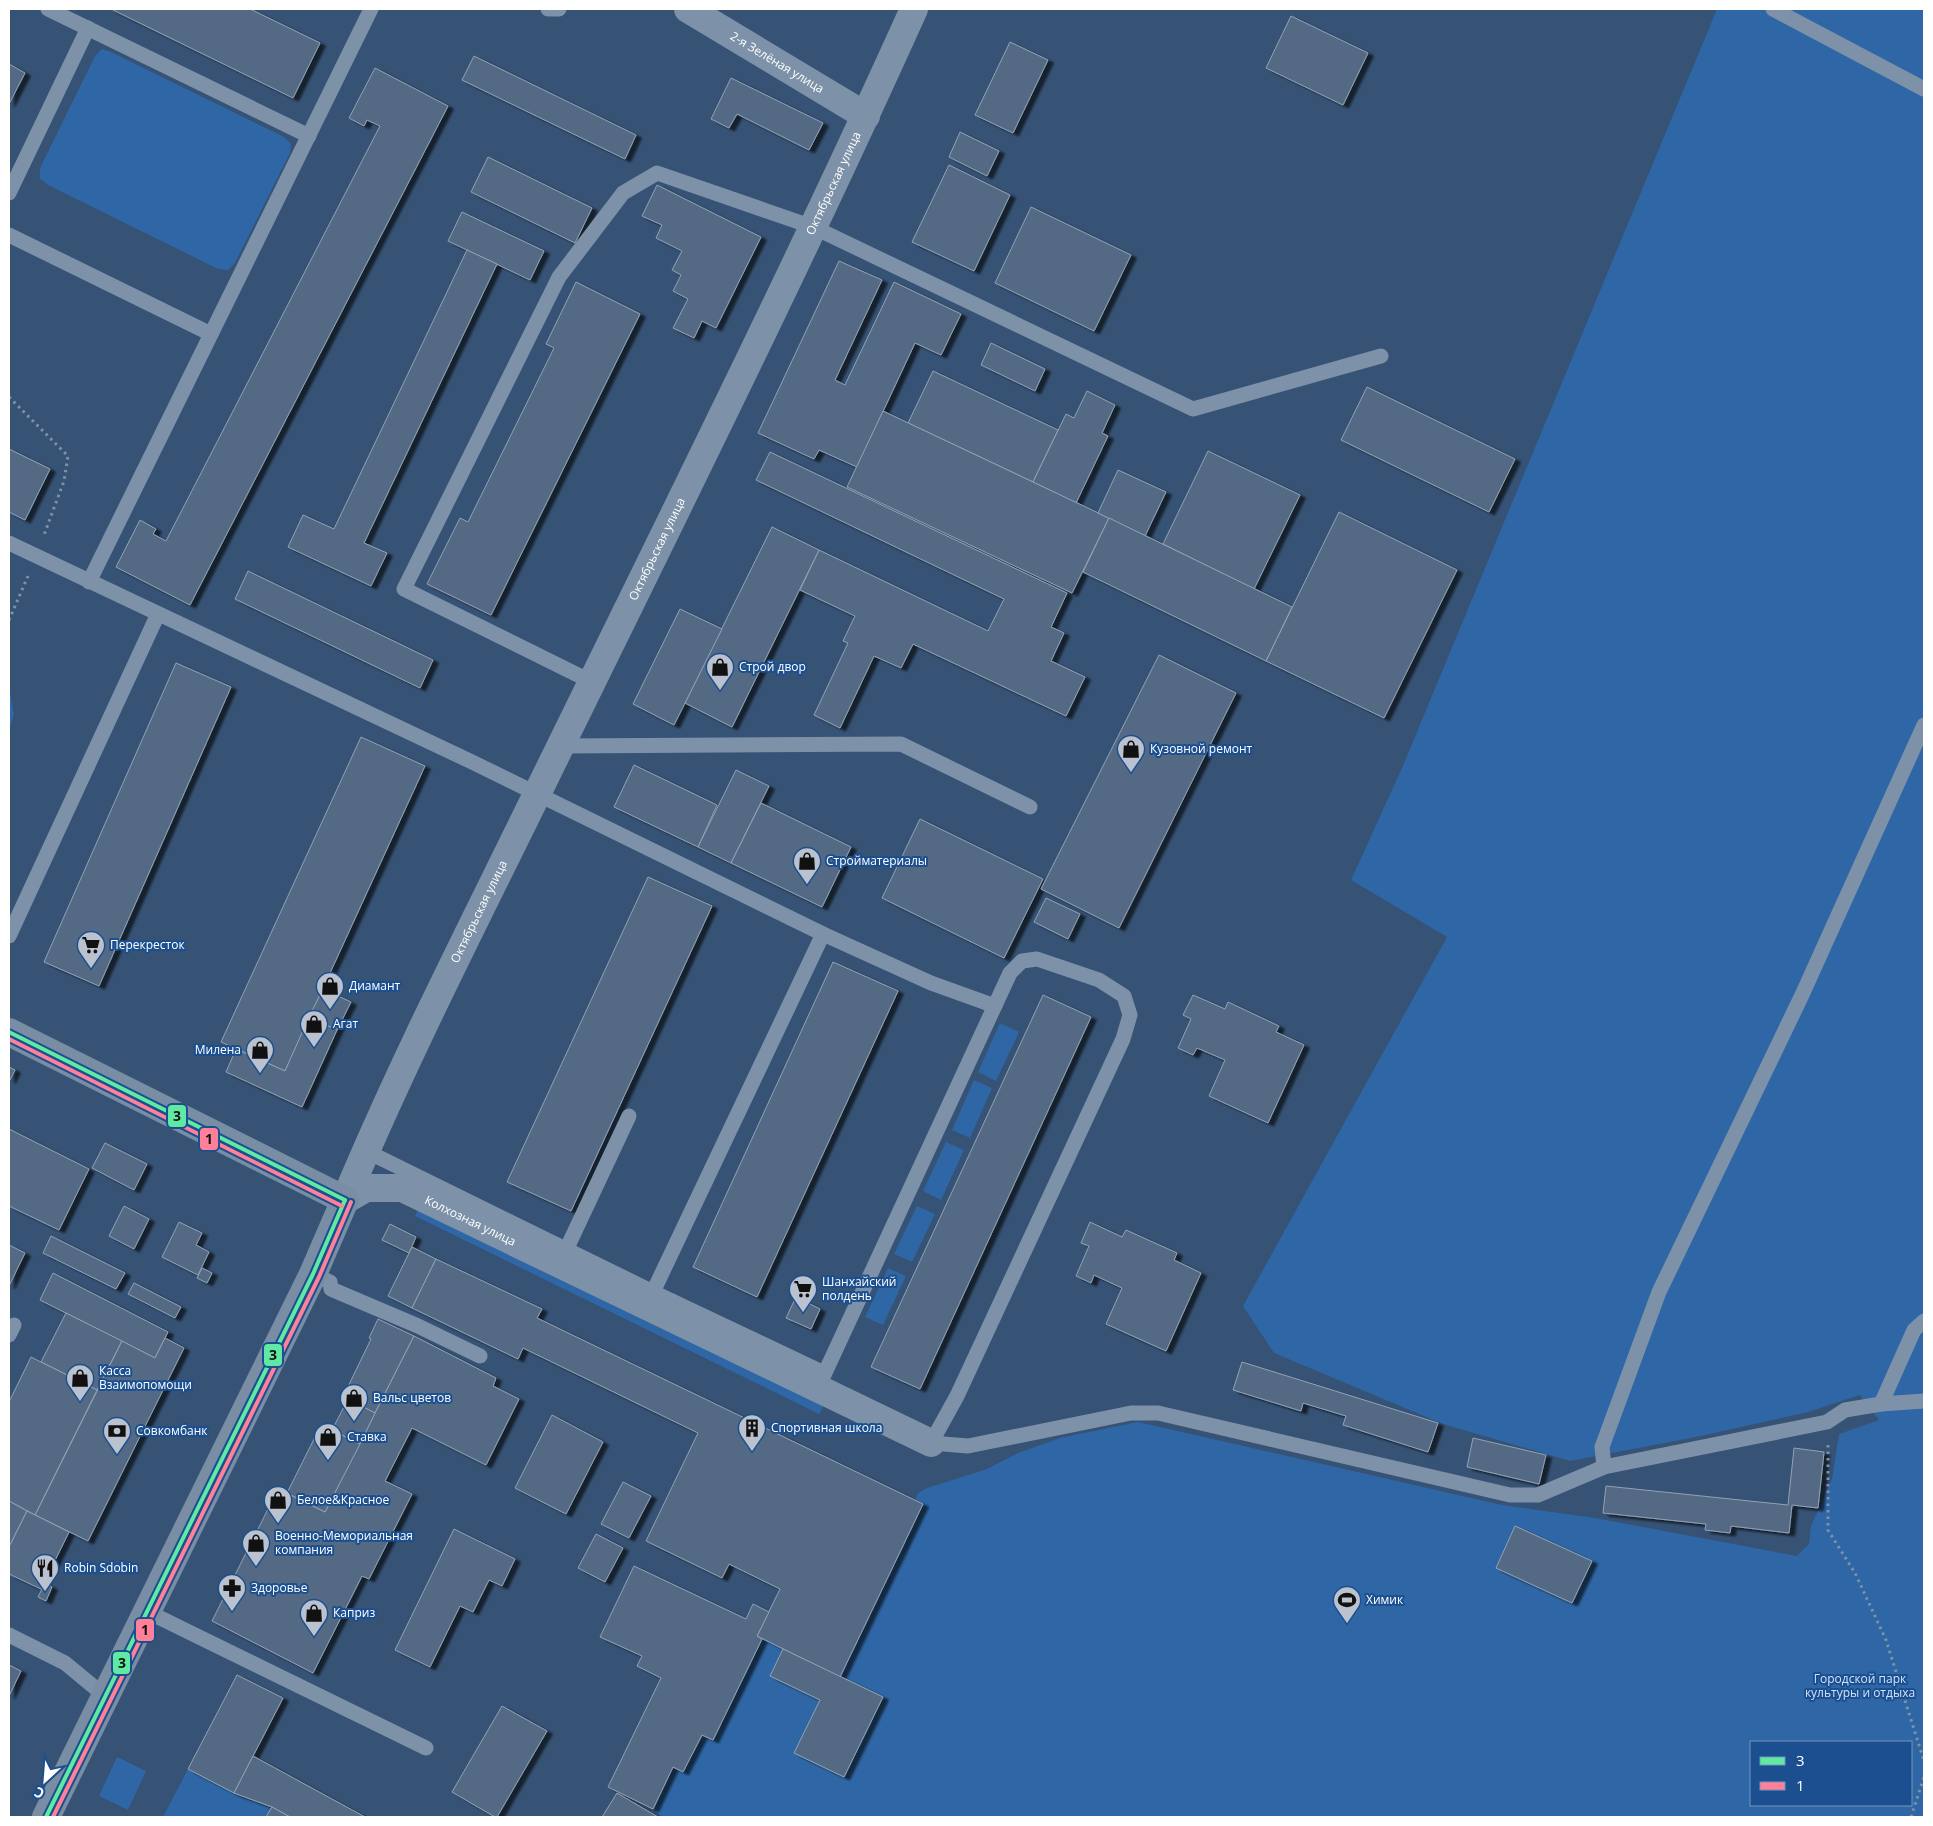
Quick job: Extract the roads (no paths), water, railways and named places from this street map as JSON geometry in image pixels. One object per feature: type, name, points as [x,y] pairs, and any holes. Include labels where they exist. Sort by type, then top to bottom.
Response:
[{"type":"street","name":"2-я Зелёная улица","points":[[688,9],[866,116]]},
{"type":"street","name":"Октябрьская улица","points":[[46,1817],[313,1274],[366,1151],[537,794],[813,227],[914,9]]},
{"type":"street","points":[[9,1032],[346,1200]]},
{"type":"street","name":"Колхозная улица","points":[[346,1200],[366,1188],[402,1188],[821,1381],[931,1443]]},
{"type":"lane","points":[[48,9],[309,136]]},
{"type":"lane","points":[[89,582],[371,9]]},
{"type":"lane","points":[[548,9],[559,9]]},
{"type":"lane","points":[[1773,9],[1924,89]]},
{"type":"lane","points":[[9,193],[88,28]]},
{"type":"lane","points":[[592,682],[404,589],[559,277],[623,193],[657,173],[813,227],[1194,409],[1381,356]]},
{"type":"lane","points":[[9,235],[210,334]]},
{"type":"lane","points":[[9,543],[537,794],[823,934],[932,983],[995,1006]]},
{"type":"lane","points":[[9,936],[158,614]]},
{"type":"lane","points":[[1604,1467],[1602,1447],[1659,1292],[1802,995],[1924,725]]},
{"type":"lane","points":[[561,746],[901,744],[1030,807]]},
{"type":"lane","points":[[653,1292],[823,934]]},
{"type":"lane","points":[[366,1151],[567,1248],[821,1381],[1010,973],[1022,962],[1037,958],[1099,980],[1124,996],[1130,1016],[1122,1039],[957,1396],[931,1443],[968,1446],[1130,1413],[1158,1413],[1510,1495],[1538,1495],[1604,1467],[1827,1422],[1845,1410],[1881,1404],[1924,1401]]},
{"type":"lane","points":[[567,1248],[629,1116]]},
{"type":"lane","points":[[313,1274],[330,1282],[331,1289],[418,1326],[480,1356]]},
{"type":"lane","points":[[1881,1404],[1914,1330],[1924,1321]]},
{"type":"lane","points":[[146,1611],[426,1748]]},
{"type":"lane","points":[[9,1635],[65,1663],[105,1696]]},
{"type":"place","name":"Строй двор","points":[[720,691]]},
{"type":"place","name":"Кузовной ремонт","points":[[1131,773]]},
{"type":"place","name":"Стройматериалы","points":[[807,885]]},
{"type":"place","name":"Перекресток","points":[[91,969]]},
{"type":"place","name":"Диамант","points":[[330,1010]]},
{"type":"place","name":"Агат","points":[[314,1048]]},
{"type":"place","name":"Милена","points":[[260,1074]]},
{"type":"place","name":"Шанхайский полдень","points":[[803,1313]]},
{"type":"place","name":"Касса Взаимопомощи","points":[[80,1402]]},
{"type":"place","name":"Вальс цветов","points":[[354,1422]]},
{"type":"place","name":"Спортивная школа","points":[[752,1452]]},
{"type":"place","name":"Совкомбанк","points":[[117,1455]]},
{"type":"place","name":"Ставка","points":[[328,1461]]},
{"type":"place","name":"Белое&Красное","points":[[278,1524]]},
{"type":"place","name":"Военно-Мемориальная компания","points":[[256,1567]]},
{"type":"place","name":"Robin Sdobin","points":[[45,1592]]},
{"type":"place","name":"Здоровье","points":[[232,1612]]},
{"type":"place","name":"Химик","points":[[1347,1624]]},
{"type":"place","name":"Каприз","points":[[314,1637]]},
{"type":"park label","name":"Городской парк культуры и отдыха","points":[[1860,1686]]}]
